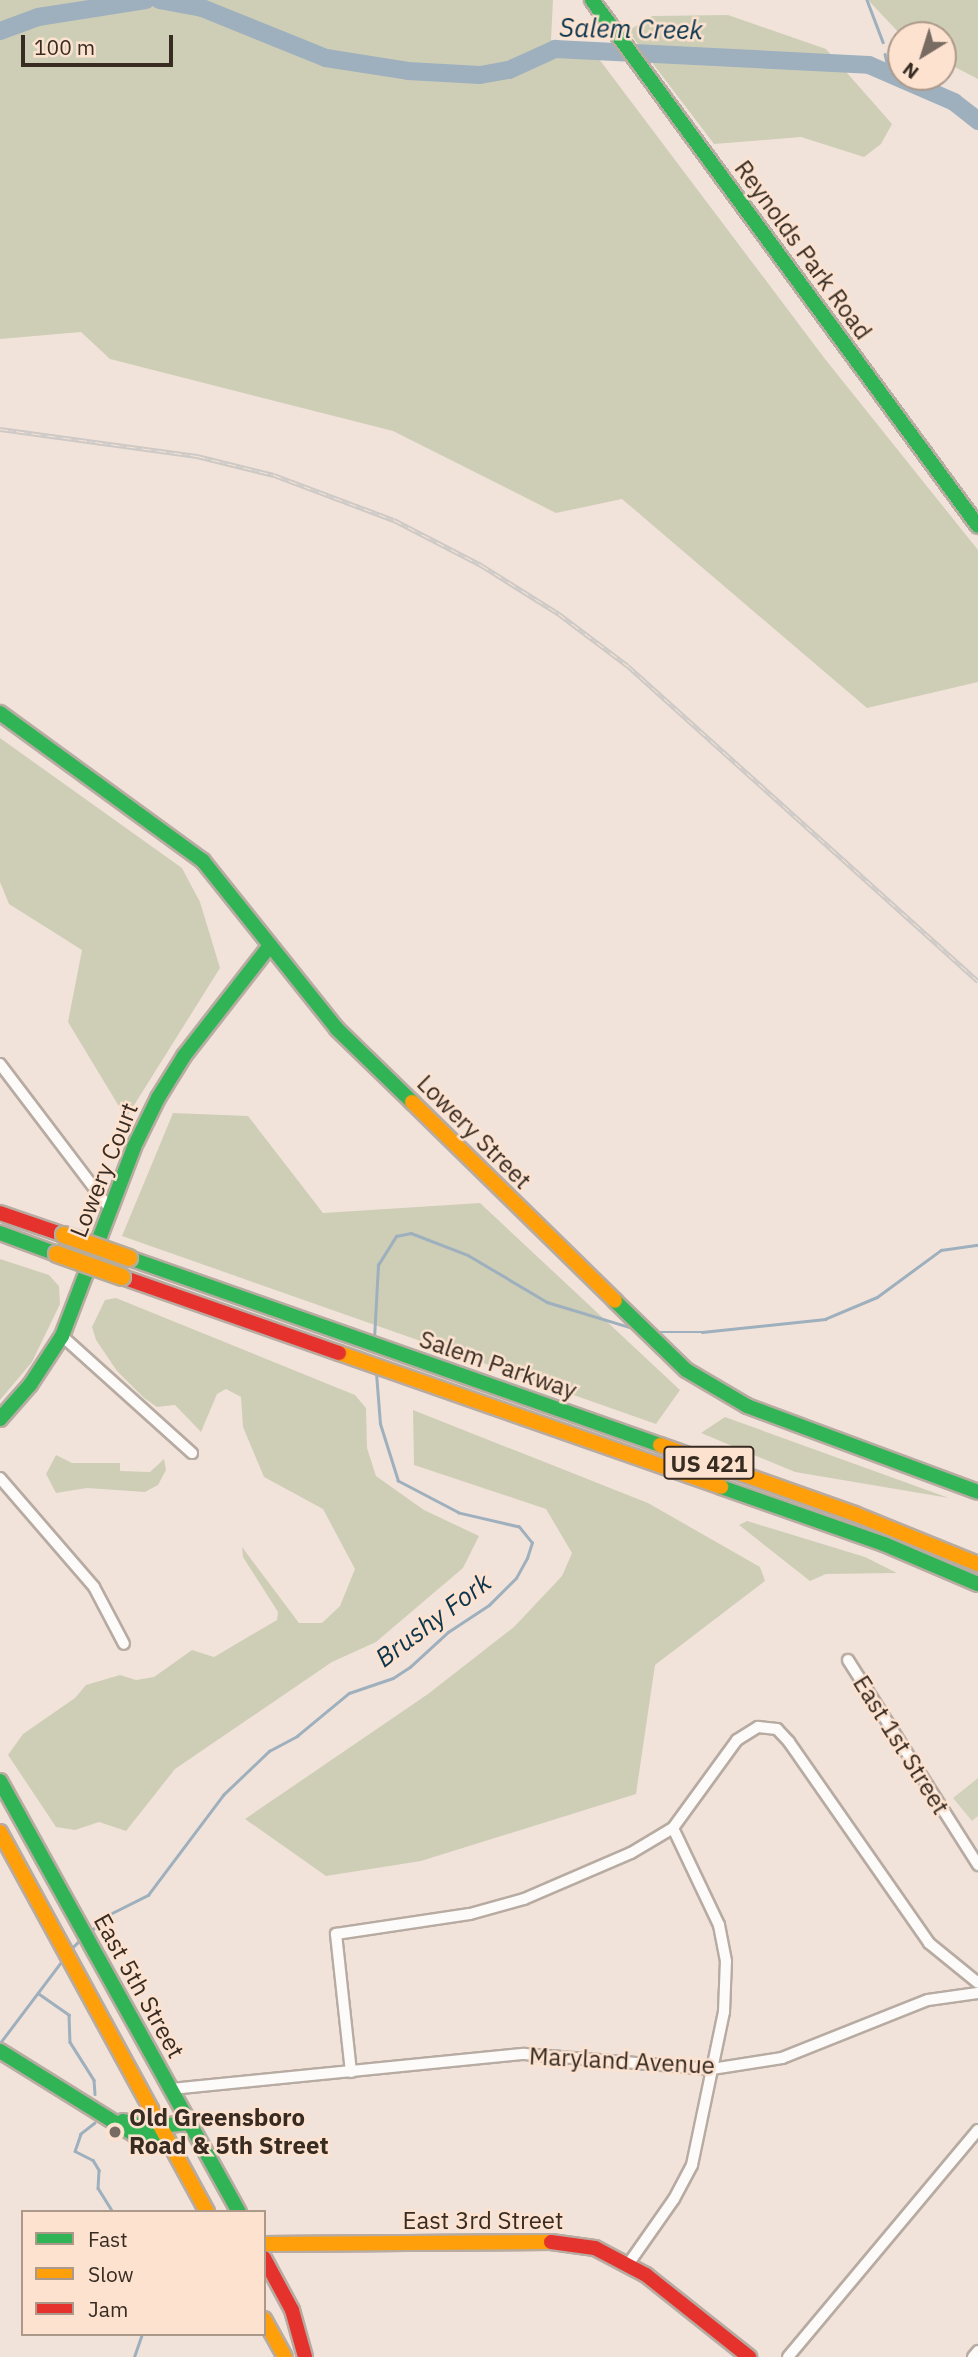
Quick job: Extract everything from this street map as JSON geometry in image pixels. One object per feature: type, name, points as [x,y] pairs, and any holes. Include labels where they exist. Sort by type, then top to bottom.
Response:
[{"type":"main road","name":"Reynolds Park Road","points":[[593,1],[978,526]]},
{"type":"main road","name":"Lowery Street","points":[[0,713],[196,855],[224,884],[268,948],[330,1022],[669,1355],[703,1382],[739,1402],[978,1492]]},
{"type":"main road","name":"Lowery Court","points":[[0,1419],[30,1385],[62,1336],[134,1147],[170,1078],[268,948]]},
{"type":"main road","name":"Salem Parkway","points":[[0,1213],[890,1527],[978,1564]]},
{"type":"main road","name":"Salem Parkway","points":[[0,1233],[884,1544],[978,1584]]},
{"type":"main road","name":"East 5th Street","points":[[0,1782],[238,2210]]},
{"type":"main road","name":"East 5th Street","points":[[0,1832],[206,2210]]},
{"type":"main road","points":[[5,2054],[118,2120],[141,2138],[190,2123]]},
{"type":"main road","name":"East 3rd Street","points":[[266,2244],[558,2242],[595,2248],[629,2263],[749,2357]]},
{"type":"main road","points":[[266,2262],[292,2310],[305,2357]]},
{"type":"main road","points":[[266,2323],[285,2357]]},
{"type":"street","points":[[0,1064],[111,1210]]},
{"type":"street","points":[[62,1336],[192,1452]]},
{"type":"street","points":[[0,1478],[94,1587],[124,1644]]},
{"type":"street","name":"East 1st Street","points":[[848,1660],[978,1866]]},
{"type":"street","points":[[352,2071],[336,1934],[470,1914],[524,1899],[588,1874],[673,1828],[737,1740],[758,1727],[776,1729],[809,1768],[929,1943],[978,1983]]},
{"type":"street","points":[[629,2263],[674,2199],[692,2165],[725,1998],[723,1943],[712,1907],[673,1828]]},
{"type":"street","name":"Maryland Avenue","points":[[172,2090],[540,2054],[712,2069],[782,2058],[928,2000],[978,1993]]},
{"type":"street","points":[[788,2357],[978,2130]]},
{"type":"street","points":[[972,2357],[978,2350]]},
{"type":"green space","points":[[0,0],[553,0],[551,40],[596,55],[825,359],[978,550],[978,682],[867,708],[622,499],[556,513],[393,431],[110,359],[81,332],[0,339]]},
{"type":"green space","points":[[868,0],[978,0],[978,79],[957,68],[957,21],[888,21]]},
{"type":"green space","points":[[728,15],[826,49],[892,124],[881,144],[864,157],[801,137],[714,144],[628,31],[652,16]]},
{"type":"green space","points":[[0,738],[182,868],[200,902],[220,968],[126,1118],[68,1022],[82,950],[9,904],[0,882]]},
{"type":"green space","points":[[173,1113],[248,1116],[323,1213],[480,1203],[680,1390],[656,1424],[122,1236]]},
{"type":"green space","points":[[0,1259],[49,1275],[59,1286],[60,1304],[32,1362],[0,1400]]},
{"type":"green space","points":[[116,1298],[355,1395],[366,1408],[367,1448],[376,1476],[424,1510],[479,1536],[463,1568],[376,1642],[332,1662],[175,1769],[126,1831],[99,1822],[75,1830],[56,1827],[8,1755],[23,1734],[75,1698],[86,1685],[120,1675],[136,1680],[154,1677],[192,1650],[214,1657],[277,1620],[278,1612],[243,1557],[242,1547],[299,1623],[322,1623],[340,1606],[355,1569],[323,1509],[264,1477],[243,1427],[241,1397],[226,1389],[217,1394],[201,1432],[175,1405],[157,1407],[117,1371],[96,1340],[92,1327],[105,1300]]},
{"type":"green space","points":[[413,1410],[648,1503],[760,1567],[765,1581],[655,1665],[636,1794],[421,1861],[326,1876],[245,1819],[428,1694],[514,1627],[562,1576],[572,1553],[546,1509],[414,1465]]},
{"type":"green space","points":[[725,1417],[949,1498],[795,1472],[701,1433]]},
{"type":"green space","points":[[56,1455],[72,1463],[120,1463],[120,1471],[150,1472],[164,1459],[166,1470],[158,1485],[145,1492],[87,1488],[56,1493],[46,1474]]},
{"type":"green space","points":[[747,1521],[865,1557],[897,1573],[826,1574],[810,1581],[739,1525]]},
{"type":"green space","points":[[978,1778],[978,1816],[972,1821],[953,1798]]},
{"type":"waterway","name":"Salem Creek","points":[[0,31],[38,17],[146,0]]},
{"type":"waterway","name":"Salem Creek","points":[[159,0],[202,8],[326,58],[408,71],[480,75],[509,70],[555,49],[869,65],[954,102],[978,121]]},
{"type":"waterway","points":[[867,0],[883,42]]},
{"type":"waterway","points":[[885,54],[887,62]]},
{"type":"waterway","name":"Brushy Fork","points":[[374,1339],[378,1265],[396,1236],[411,1233],[468,1255],[547,1302],[636,1329]]},
{"type":"waterway","name":"Brushy Fork","points":[[656,1332],[702,1332],[825,1319],[877,1297],[941,1250],[978,1245]]},
{"type":"waterway","name":"Brushy Fork","points":[[91,1931],[108,1915],[148,1895],[223,1795],[269,1751],[297,1736],[349,1693],[393,1678],[410,1667],[448,1632],[489,1605],[516,1578],[527,1558],[532,1543],[519,1527],[459,1513],[398,1481],[380,1424],[376,1373]]},
{"type":"waterway","name":"Brushy Fork","points":[[70,1950],[80,1940]]},
{"type":"waterway","name":"Brushy Fork","points":[[0,2043],[64,1958]]},
{"type":"waterway","points":[[38,1993],[69,2015],[70,2042],[94,2080],[95,2094]]},
{"type":"waterway","points":[[95,2123],[81,2134],[75,2151],[93,2160],[99,2170],[98,2188],[112,2210]]},
{"type":"waterway","points":[[134,2357],[141,2336]]},
{"type":"railway","points":[[0,429],[197,456],[274,475],[394,520],[481,565],[559,614],[628,666],[978,981]]},
{"type":"traffic: fast","points":[[592,0],[978,526]]},
{"type":"traffic: fast","points":[[0,713],[203,861],[337,1029],[412,1102]]},
{"type":"traffic: fast","points":[[0,1419],[30,1385],[62,1336],[134,1147],[158,1098],[184,1056],[268,948]]},
{"type":"traffic: fast","points":[[0,1233],[57,1254]]},
{"type":"traffic: fast","points":[[129,1258],[660,1445]]},
{"type":"traffic: fast","points":[[615,1301],[686,1370],[747,1406],[978,1492]]},
{"type":"traffic: fast","points":[[721,1487],[884,1544],[978,1584]]},
{"type":"traffic: fast","points":[[0,1781],[238,2210]]},
{"type":"traffic: fast","points":[[0,2051],[138,2137],[166,2138]]},
{"type":"traffic: fast","points":[[123,2121],[147,2127],[190,2123]]},
{"type":"traffic: slow","points":[[412,1102],[615,1301]]},
{"type":"traffic: slow","points":[[64,1235],[129,1258]]},
{"type":"traffic: slow","points":[[57,1254],[122,1277]]},
{"type":"traffic: slow","points":[[339,1353],[721,1487]]},
{"type":"traffic: slow","points":[[660,1445],[855,1514],[978,1564]]},
{"type":"traffic: slow","points":[[0,1832],[206,2210]]},
{"type":"traffic: slow","points":[[266,2244],[551,2242]]},
{"type":"traffic: slow","points":[[266,2323],[285,2357]]},
{"type":"traffic: jam","points":[[0,1213],[64,1235]]},
{"type":"traffic: jam","points":[[122,1277],[339,1353]]},
{"type":"traffic: jam","points":[[551,2242],[595,2248],[646,2275],[749,2357]]},
{"type":"traffic: jam","points":[[266,2262],[292,2310],[305,2357]]},
{"type":"place","name":"Old Greensboro Road & 5th Street","points":[[115,2132]]}]
